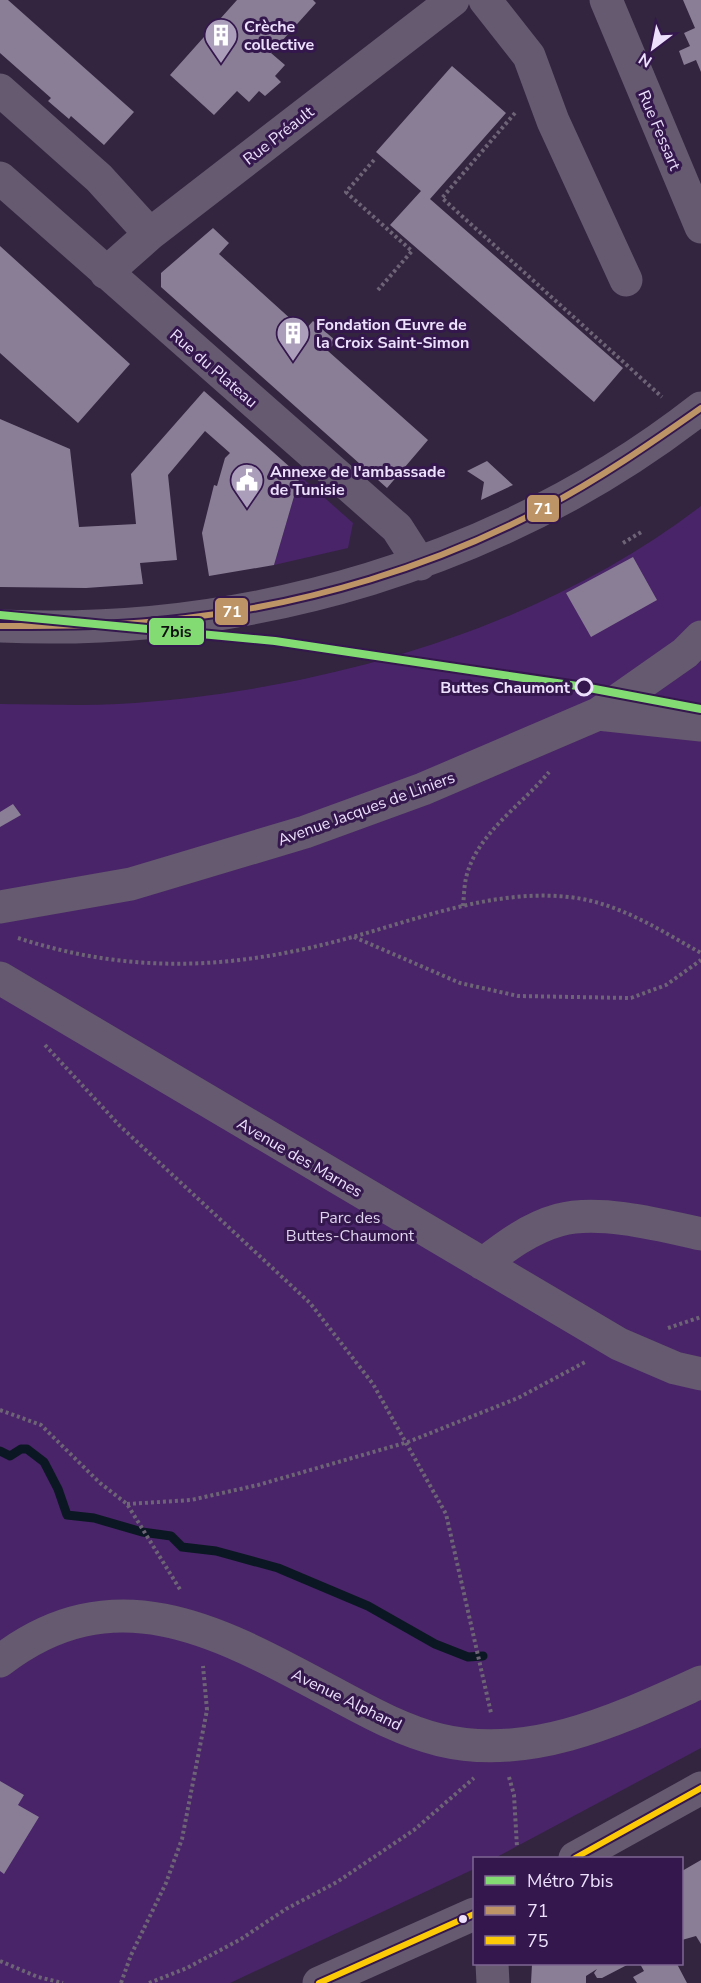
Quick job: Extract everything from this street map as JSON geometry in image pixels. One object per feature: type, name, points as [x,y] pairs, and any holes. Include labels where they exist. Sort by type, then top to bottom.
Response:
[{"type":"street","name":"Rue Préault","points":[[106,273],[150,234],[453,0]]},
{"type":"street","points":[[485,0],[529,56],[626,280]]},
{"type":"street","name":"Rue Fessart","points":[[606,0],[701,227]]},
{"type":"street","points":[[0,90],[99,178],[150,234]]},
{"type":"street","name":"Rue du Plateau","points":[[0,178],[397,528],[420,564]]},
{"type":"street","points":[[0,626],[99,625],[169,620],[240,610],[312,595],[420,564],[448,554],[591,484],[701,408]]},
{"type":"street","name":"Avenue Jacques de Liniers","points":[[6,922],[305,832],[423,789],[598,714],[685,653],[701,637]]},
{"type":"street","points":[[598,714],[701,725]]},
{"type":"street","name":"Avenue des Marnes","points":[[0,978],[619,1344],[675,1368],[701,1374]]},
{"type":"street","points":[[483,1264],[518,1237],[559,1220],[616,1219],[701,1234]]},
{"type":"street","name":"Avenue Alphand","points":[[0,1662],[19,1647],[59,1628],[99,1618],[140,1615],[197,1627],[401,1728],[441,1741],[500,1746],[555,1738],[615,1721],[701,1682]]},
{"type":"street","points":[[576,1857],[701,1788]]},
{"type":"street","points":[[319,1983],[473,1914]]},
{"type":"street","points":[[492,1965],[494,1983]]},
{"type":"path","points":[[540,85],[442,198],[664,399]]},
{"type":"path","points":[[374,160],[346,192],[412,251],[378,290]]},
{"type":"path","points":[[623,543],[643,531]]},
{"type":"path","points":[[462,906],[466,878],[473,860],[510,813]]},
{"type":"path","points":[[6,922],[56,951],[158,966],[250,960],[353,937],[462,906],[531,896],[570,897],[615,908],[701,953]]},
{"type":"path","points":[[353,937],[460,983],[518,996],[631,998],[666,985],[701,960]]},
{"type":"path","points":[[40,1040],[120,1126],[310,1303],[373,1384],[408,1442],[446,1514],[482,1677]]},
{"type":"path","points":[[127,1504],[191,1500],[258,1485],[408,1442],[518,1398],[619,1344]]},
{"type":"path","points":[[0,1410],[41,1425],[100,1483],[127,1504],[147,1541],[184,1596],[197,1627],[207,1710],[189,1808],[182,1839],[166,1882],[147,1918],[121,1983]]},
{"type":"path","points":[[500,1746],[514,1795],[517,1847]]},
{"type":"path","points":[[149,1983],[187,1968],[241,1939],[286,1909],[337,1882],[414,1830],[469,1784],[500,1746]]},
{"type":"path","points":[[0,1961],[38,1977],[63,1983]]},
{"type":"green space","points":[[300,476],[353,523],[348,548],[274,565]]},
{"type":"green space","name":"Parc des Buttes-Chaumont","points":[[701,506],[701,1748],[497,1857],[473,1857],[473,1869],[230,1983],[0,1983],[0,704],[103,705],[194,697],[271,685],[348,669],[424,647],[499,620],[570,588],[638,550]]},
{"type":"building","points":[[0,0],[8,0],[134,112],[104,145],[71,116],[69,119],[48,101],[51,98],[0,53]]},
{"type":"building","name":"Crèche collective","points":[[237,0],[313,0],[316,3],[271,53],[285,65],[275,76],[281,82],[265,96],[259,91],[249,102],[237,91],[214,115],[170,75]]},
{"type":"building","points":[[683,0],[701,0],[701,72],[696,60],[684,65],[679,51],[690,46],[684,33],[695,28]]},
{"type":"building","points":[[452,66],[506,113],[430,199],[623,368],[594,402],[390,225],[421,191],[376,152]]},
{"type":"building","name":"Fondation Œuvre de la Croix Saint-Simon","points":[[213,228],[229,243],[219,254],[304,331],[313,321],[336,341],[328,351],[428,440],[387,488],[161,287],[161,273]]},
{"type":"building","points":[[0,246],[130,364],[78,423],[0,353]]},
{"type":"building","points":[[204,391],[300,476],[274,565],[209,576],[202,533],[214,485],[217,486],[225,458],[230,453],[205,431],[168,475],[177,560],[140,563],[143,584],[86,588],[0,587],[0,419],[70,449],[79,527],[136,524],[131,474]]},
{"type":"building","points":[[487,461],[513,485],[481,500],[484,482],[467,471]]},
{"type":"building","points":[[633,557],[657,600],[591,637],[566,593]]},
{"type":"building","points":[[13,804],[21,815],[0,827],[0,812]]},
{"type":"building","points":[[0,1781],[24,1795],[18,1805],[39,1817],[4,1874],[0,1871]]},
{"type":"building","points":[[701,1860],[701,1944],[696,1936],[683,1940],[683,1870]]},
{"type":"building","points":[[532,1965],[627,1965],[602,1978],[597,1978],[594,1973],[597,1969],[586,1976],[586,1983],[531,1983]]},
{"type":"building","points":[[641,1965],[678,1965],[687,1983],[637,1983],[633,1977],[644,1971]]},
{"type":"waterway","points":[[0,1451],[10,1456],[21,1449],[27,1449],[44,1462],[58,1489],[67,1515],[94,1518],[142,1532],[171,1536],[182,1547],[216,1551],[278,1568],[368,1606],[435,1644],[468,1657],[483,1656]]},
{"type":"metro line","name":"7bis","points":[[0,615],[275,641],[584,687],[701,709]]},
{"type":"transit line","name":"71","points":[[0,626],[70,626],[163,621],[278,603],[370,580],[459,548],[544,508],[624,461],[701,408]]},
{"type":"transit line","name":"75","points":[[577,1857],[701,1788]]},
{"type":"transit line","name":"75","points":[[319,1983],[473,1914]]},
{"type":"place","name":"Crèche collective","points":[[221,64]]},
{"type":"place","name":"Fondation Œuvre de la Croix Saint-Simon","points":[[293,362]]},
{"type":"place","name":"Annexe de l'ambassade de Tunisie","points":[[247,509]]},
{"type":"place","name":"Buttes Chaumont","points":[[584,687]]}]
